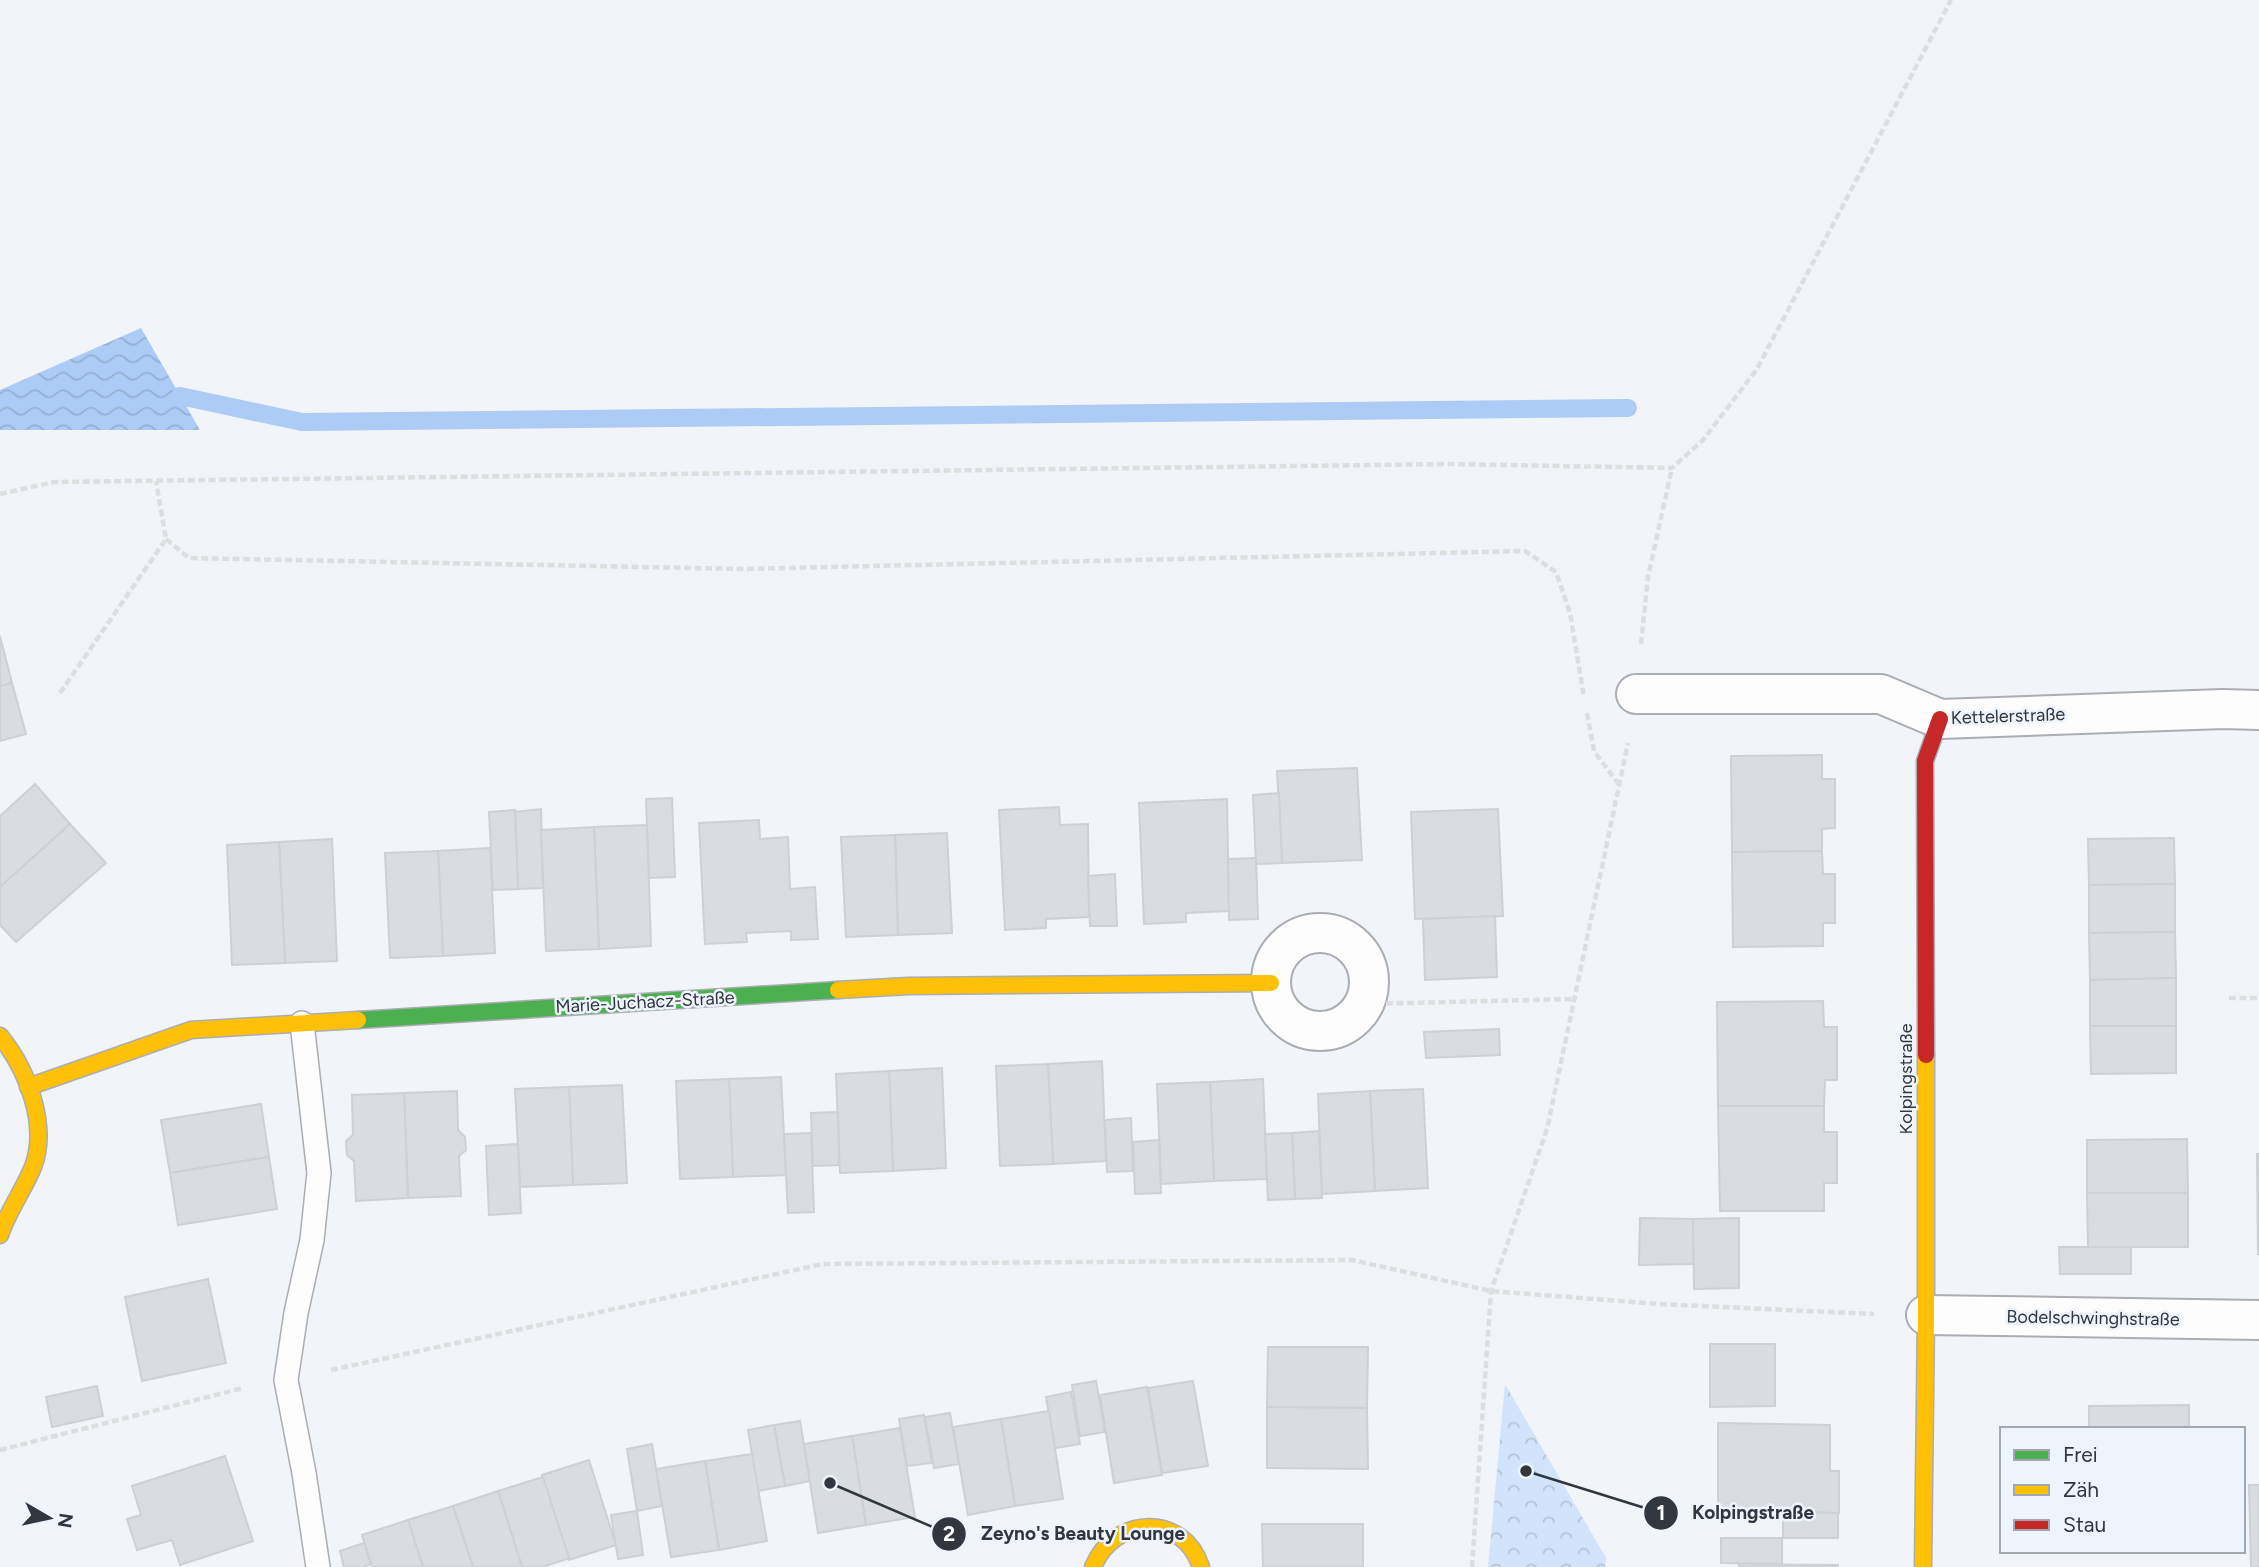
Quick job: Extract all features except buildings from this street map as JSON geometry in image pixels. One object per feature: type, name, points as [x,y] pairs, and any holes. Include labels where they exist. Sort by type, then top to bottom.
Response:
[{"type":"street","name":"Kettelerstraße","points":[[1636,694],[1881,694],[1940,719],[2259,710]]},
{"type":"street","name":"Kolpingstraße","points":[[1923,1567],[1926,1315],[1925,761],[1940,719]]},
{"type":"street","points":[[1328,933],[1342,938],[1354,946],[1366,963],[1369,979],[1364,1004],[1358,1015],[1339,1028],[1313,1031],[1301,1028],[1285,1017],[1275,1002],[1271,983],[1277,957],[1304,935],[1328,933]]},
{"type":"street","name":"Marie-Juchacz-Straße","points":[[28,1087],[191,1030],[908,986],[1271,983]]},
{"type":"street","points":[[0,1036],[7,1043],[28,1087],[39,1130],[37,1155],[0,1235]]},
{"type":"street","name":"Bodelschwinghstraße","points":[[1926,1315],[2259,1320]]},
{"type":"street","points":[[1093,1567],[1095,1558],[1114,1537],[1131,1528],[1155,1526],[1184,1539],[1196,1554],[1201,1567]]},
{"type":"lane","points":[[302,1023],[319,1173],[312,1240],[296,1313],[286,1380],[318,1567]]},
{"type":"path","points":[[1472,1567],[1492,1291],[1547,1129],[1620,786],[1636,694],[1648,577],[1672,468],[1703,440],[1757,369],[1951,0]]},
{"type":"path","points":[[0,494],[54,482],[1451,464],[1672,468]]},
{"type":"path","points":[[156,481],[166,539],[189,558],[743,569],[1525,551],[1556,572],[1570,613],[1584,699]]},
{"type":"path","points":[[60,693],[166,539]]},
{"type":"path","points":[[1587,712],[1594,751],[1620,786]]},
{"type":"path","points":[[2229,998],[2259,998]]},
{"type":"path","points":[[1364,1004],[1574,999]]},
{"type":"path","points":[[0,1450],[267,1382],[822,1264],[1352,1260],[1492,1291],[1658,1304],[1926,1315]]},
{"type":"green space","points":[[1505,1384],[1606,1558],[1605,1567],[1488,1567]]},
{"type":"water","points":[[141,328],[200,430],[0,430],[0,390]]},
{"type":"waterway","points":[[180,396],[302,422],[1628,408]]},
{"type":"traffic: fast","points":[[358,1020],[838,990]]},
{"type":"traffic: slow","points":[[838,990],[908,986],[1271,983]]},
{"type":"traffic: slow","points":[[28,1087],[191,1030],[358,1020]]},
{"type":"traffic: slow","points":[[0,1036],[27,1081],[37,1116],[38,1133],[33,1167],[0,1235]]},
{"type":"traffic: slow","points":[[1923,1567],[1926,1055]]},
{"type":"traffic: slow","points":[[1093,1567],[1103,1550],[1116,1538],[1132,1530],[1148,1527],[1164,1529],[1179,1537],[1192,1549],[1201,1567]]},
{"type":"traffic: jam","points":[[1926,1055],[1925,761],[1940,719]]},
{"type":"place","name":"Kolpingstraße","points":[[1526,1471]]},
{"type":"place","name":"Zeyno's Beauty Lounge","points":[[830,1483]]}]
